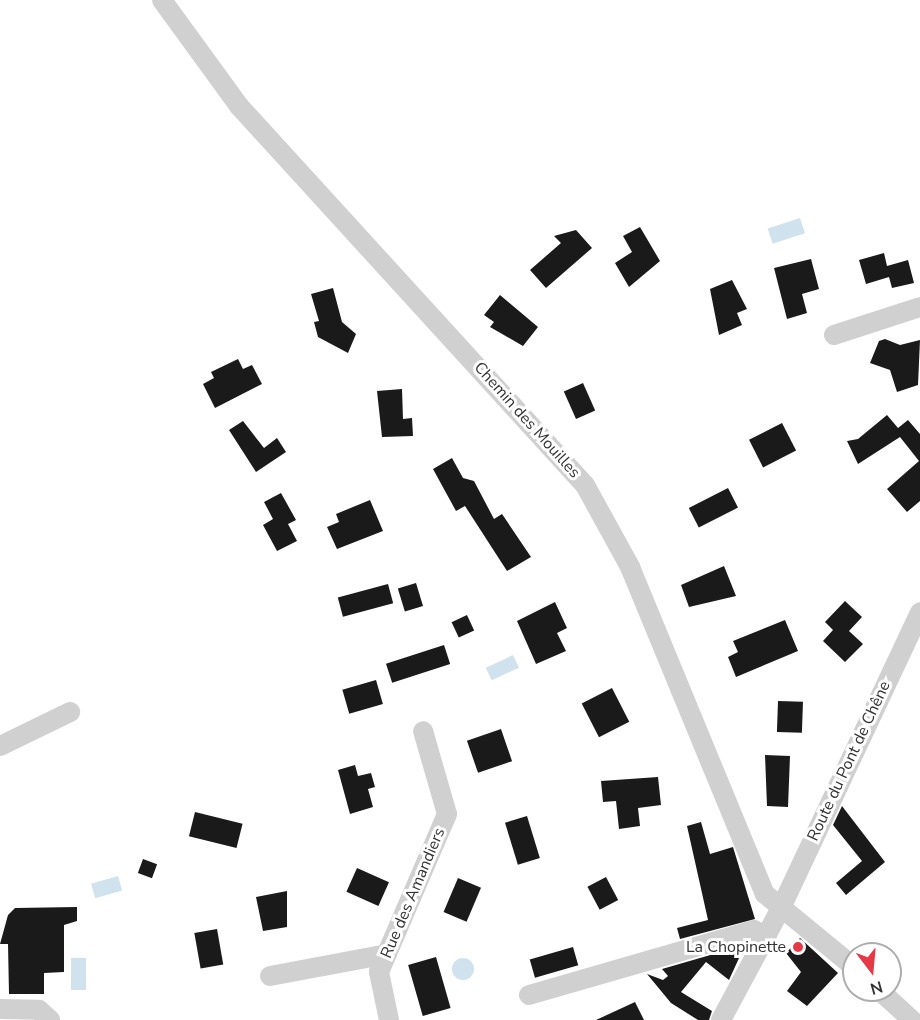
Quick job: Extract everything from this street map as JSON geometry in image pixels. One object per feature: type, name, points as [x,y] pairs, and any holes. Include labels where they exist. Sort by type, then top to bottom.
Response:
[{"type":"street","name":"Chemin des Mouilles","points":[[162,0],[247,114],[585,485],[630,567],[765,894],[780,910]]},
{"type":"street","points":[[834,336],[920,307]]},
{"type":"street","name":"Route du Pont de Chêne","points":[[721,1020],[780,910],[920,612]]},
{"type":"street","points":[[0,746],[70,712]]},
{"type":"street","name":"Rue des Amandiers","points":[[389,1020],[379,972],[447,814],[423,731]]},
{"type":"street","points":[[780,910],[806,923],[842,956]]},
{"type":"street","points":[[529,995],[754,930],[767,936]]},
{"type":"street","points":[[270,976],[387,954]]},
{"type":"street","points":[[892,1002],[912,1020]]},
{"type":"street","points":[[0,1009],[39,1010],[50,1020]]},
{"type":"water","points":[[800,218],[805,233],[773,244],[768,229]]},
{"type":"water","points":[[513,655],[519,668],[492,680],[486,668]]},
{"type":"water","points":[[118,876],[122,890],[95,898],[91,884]]},
{"type":"water","points":[[71,958],[86,958],[86,990],[71,990]]},
{"type":"water","points":[[463,958],[471,961],[474,969],[471,977],[463,980],[455,977],[452,969],[455,961]]},
{"type":"building","points":[[640,227],[660,261],[629,287],[615,263],[632,252],[623,236]]},
{"type":"building","points":[[576,230],[592,248],[546,288],[530,270],[561,243],[554,236]]},
{"type":"building","points":[[884,253],[887,266],[908,260],[914,283],[892,288],[889,277],[866,284],[859,260]]},
{"type":"building","points":[[811,259],[819,289],[802,294],[807,313],[787,319],[774,268]]},
{"type":"building","points":[[732,280],[747,309],[737,313],[742,325],[719,335],[710,289]]},
{"type":"building","points":[[333,288],[342,322],[356,334],[348,353],[318,337],[314,322],[319,321],[311,294]]},
{"type":"building","points":[[500,295],[538,327],[523,346],[490,327],[494,322],[484,315]]},
{"type":"building","points":[[885,339],[900,345],[920,340],[918,385],[897,392],[890,370],[870,363],[879,341]]},
{"type":"building","points":[[238,359],[243,369],[252,365],[262,384],[215,408],[203,384],[214,378],[211,372]]},
{"type":"building","points":[[583,383],[595,410],[576,419],[564,392]]},
{"type":"building","points":[[402,389],[403,419],[412,418],[413,436],[382,437],[377,391]]},
{"type":"building","points":[[887,415],[898,428],[908,420],[920,434],[920,501],[907,512],[887,489],[919,461],[900,437],[858,464],[847,441],[858,439]]},
{"type":"building","points":[[243,421],[264,448],[277,438],[286,452],[256,472],[229,430]]},
{"type":"building","points":[[782,423],[796,451],[763,467],[749,440]]},
{"type":"building","points":[[452,458],[463,478],[474,481],[494,519],[502,514],[531,557],[507,571],[465,506],[456,511],[433,469]]},
{"type":"building","points":[[728,488],[738,508],[699,528],[689,508]]},
{"type":"building","points":[[281,493],[296,520],[288,524],[297,541],[277,551],[263,525],[273,519],[264,502]]},
{"type":"building","points":[[370,500],[383,531],[337,549],[327,527],[339,522],[336,514]]},
{"type":"building","points":[[724,566],[736,596],[689,607],[681,585]]},
{"type":"building","points":[[416,583],[423,606],[405,612],[398,589]]},
{"type":"building","points":[[388,584],[393,603],[343,617],[338,597]]},
{"type":"building","points":[[845,601],[862,617],[849,631],[863,644],[845,662],[823,641],[833,630],[825,622]]},
{"type":"building","points":[[555,602],[567,628],[557,633],[566,651],[536,664],[517,621]]},
{"type":"building","points":[[467,615],[474,630],[459,638],[452,622]]},
{"type":"building","points":[[785,620],[798,651],[736,677],[728,657],[738,652],[733,641]]},
{"type":"building","points":[[444,645],[450,664],[392,683],[386,664]]},
{"type":"building","points":[[376,680],[383,704],[349,714],[342,690]]},
{"type":"building","points":[[612,688],[629,722],[599,737],[582,703]]},
{"type":"building","points":[[778,701],[803,702],[802,733],[777,732]]},
{"type":"building","points":[[501,729],[512,761],[478,773],[467,741]]},
{"type":"building","points":[[765,755],[790,756],[788,807],[767,806]]},
{"type":"building","points":[[355,765],[358,776],[371,773],[375,787],[368,789],[373,807],[350,814],[338,770]]},
{"type":"building","points":[[658,777],[661,805],[638,808],[640,826],[619,829],[616,801],[603,802],[601,781]]},
{"type":"building","points":[[842,806],[885,862],[846,895],[836,883],[862,861],[833,825]]},
{"type":"building","points":[[195,812],[243,824],[236,848],[189,836]]},
{"type":"building","points":[[527,816],[540,858],[518,865],[505,823]]},
{"type":"building","points":[[701,822],[710,854],[733,847],[755,919],[680,939],[677,928],[708,920],[687,826]]},
{"type":"building","points":[[143,859],[157,864],[152,878],[138,873]]},
{"type":"building","points":[[357,868],[389,882],[378,906],[346,892]]},
{"type":"building","points":[[606,877],[618,900],[600,910],[587,887]]},
{"type":"building","points":[[458,878],[481,888],[467,922],[444,912]]},
{"type":"building","points":[[287,891],[287,927],[263,931],[256,897]]},
{"type":"building","points":[[77,907],[77,921],[64,925],[64,972],[44,973],[44,994],[9,994],[8,944],[0,944],[8,915],[15,908]]},
{"type":"building","points":[[217,929],[223,964],[201,968],[194,933]]},
{"type":"building","points":[[800,938],[838,973],[807,1006],[787,991],[801,972],[786,953]]},
{"type":"building","points":[[745,945],[729,980],[706,962],[681,992],[712,1011],[709,1020],[698,1020],[671,1003],[647,974],[663,980],[668,976],[662,969]]},
{"type":"building","points":[[573,947],[578,965],[535,978],[530,959]]},
{"type":"building","points":[[436,957],[451,1008],[423,1016],[408,965]]},
{"type":"building","points":[[635,1002],[644,1020],[596,1020]]},
{"type":"place","name":"La Chopinette","points":[[798,947]]}]
